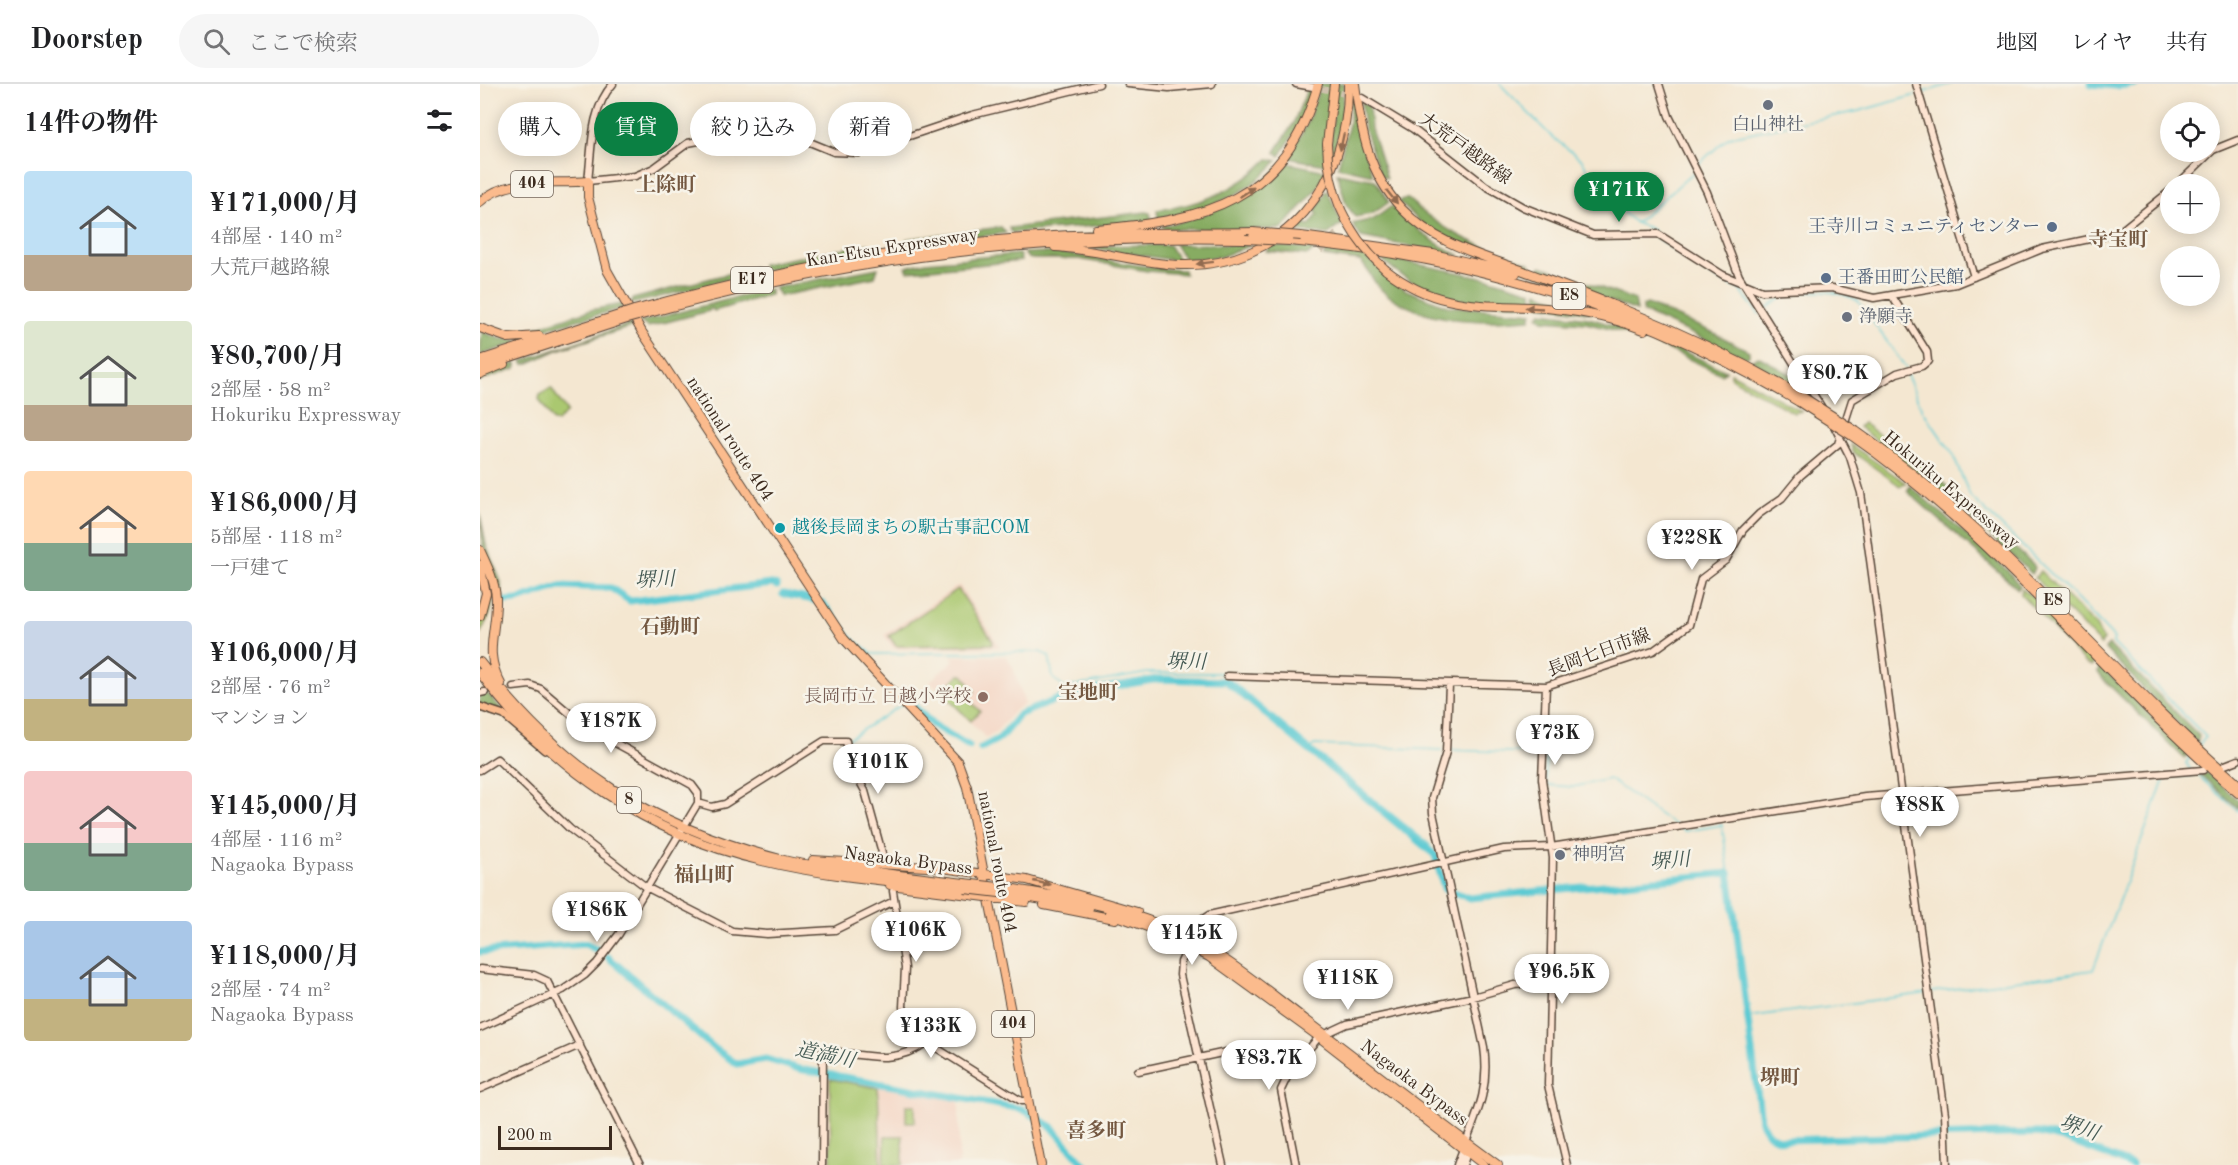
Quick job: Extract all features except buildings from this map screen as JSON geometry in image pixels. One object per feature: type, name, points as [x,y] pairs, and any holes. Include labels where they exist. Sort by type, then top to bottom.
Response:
[{"type":"highway","name":"Hokuriku Expressway","points":[[1334,84],[1328,144],[1332,183],[1342,214],[1363,247],[1386,270],[1418,290],[1456,303],[1559,310],[1633,326],[1759,379]]},
{"type":"highway","points":[[1024,242],[1182,265],[1228,260],[1260,248],[1298,219],[1318,195],[1330,174],[1339,154],[1344,133],[1348,84]]},
{"type":"highway","name":"Hokuriku Expressway","points":[[1355,84],[1363,135],[1371,162],[1391,196],[1414,221],[1452,245],[1654,321],[1712,348],[1801,399],[1909,470],[1987,537],[2180,732],[2238,784]]},
{"type":"highway","points":[[1024,242],[1174,220],[1227,204],[1255,186],[1280,162],[1302,127],[1316,86]]},
{"type":"highway","name":"404","points":[[480,202],[488,194],[506,188],[588,181]]},
{"type":"highway","name":"national route 404","points":[[588,181],[588,197],[607,270],[642,332],[844,639],[958,762],[966,782],[1041,1165]]},
{"type":"highway","name":"Kan-Etsu Expressway","points":[[480,360],[636,313],[872,260],[984,242],[1024,242],[1145,232],[1253,232],[1301,236],[1322,241]]},
{"type":"highway","name":"Kan-Etsu Expressway","points":[[1024,242],[1154,239],[1322,241]]},
{"type":"highway","name":"Hokuriku Expressway","points":[[1322,241],[1464,260],[1589,296]]},
{"type":"highway","name":"Hokuriku Expressway","points":[[1322,241],[1463,267],[1549,290],[1619,314],[1681,340],[1801,399]]},
{"type":"highway","name":"Kan-Etsu Expressway","points":[[906,255],[954,252],[1006,243]]},
{"type":"highway","points":[[480,328],[502,337],[527,338],[626,316]]},
{"type":"highway","name":"Kan-Etsu Expressway","points":[[480,367],[601,327],[626,316]]},
{"type":"highway","points":[[480,374],[601,327]]},
{"type":"highway","name":"Hokuriku Expressway","points":[[1854,434],[1920,486],[1994,551],[2178,739],[2238,793]]},
{"type":"highway","points":[[480,550],[495,591],[490,649],[496,674],[513,699],[556,747]]},
{"type":"highway","points":[[480,565],[486,593],[480,616]]},
{"type":"highway","points":[[480,577],[482,591],[480,606]]},
{"type":"highway","name":"8","points":[[480,662],[524,717],[556,747],[612,790],[682,831],[820,868]]},
{"type":"highway","name":"8","points":[[480,673],[535,737],[600,790],[638,814],[762,861],[820,868]]},
{"type":"highway","points":[[820,868],[841,870],[942,868],[1043,884],[1124,906],[1167,928]]},
{"type":"highway","points":[[820,868],[841,870],[974,898],[1053,906],[1146,926]]},
{"type":"highway","name":"Nagaoka Bypass","points":[[841,870],[1084,902],[1167,928],[1239,969],[1466,1148],[1484,1165]]},
{"type":"highway","name":"Nagaoka Bypass","points":[[1008,891],[1088,908],[1190,943]]},
{"type":"highway","points":[[974,898],[986,905],[998,942]]},
{"type":"highway","name":"Nagaoka Bypass","points":[[1466,1148],[1498,1165]]},
{"type":"main road","points":[[480,707],[504,715],[585,782],[600,790]]},
{"type":"street","points":[[613,84],[601,98],[597,111],[588,181],[636,176],[654,168],[688,142],[766,128],[785,132],[834,152],[859,153],[972,115],[1099,84]]},
{"type":"street","points":[[1128,84],[1169,88],[1212,84]]},
{"type":"street","points":[[1296,84],[1316,86]]},
{"type":"street","points":[[1659,84],[1666,110],[1704,184],[1743,285],[1840,437],[1857,475],[1945,1114],[1947,1165]]},
{"type":"street","points":[[1916,84],[1974,277]]},
{"type":"street","name":"大荒戸越路線","points":[[1362,98],[1413,129],[1486,186],[1523,207],[1593,235],[1658,234],[1723,275],[1743,285],[1770,292],[1827,287],[1866,298],[1948,286],[2042,249],[2118,233],[2160,199]]},
{"type":"street","points":[[2188,174],[2213,150],[2238,140]]},
{"type":"street","name":"長岡七日市線","points":[[1567,1165],[1548,1085],[1551,847],[1542,779],[1546,686],[1653,651],[1682,632],[1691,622],[1701,579],[1726,560],[1743,530],[1759,514],[1782,498],[1800,476],[1838,444],[1848,407],[1856,396],[1897,372],[1922,366],[1928,361],[1925,348],[1892,296]]},
{"type":"street","points":[[1227,676],[1449,685],[1546,686]]},
{"type":"street","points":[[480,1028],[555,994],[578,981],[597,963],[619,934],[698,803],[698,793],[692,785],[599,734],[574,717],[546,691],[530,685],[513,687]]},
{"type":"street","points":[[1449,685],[1446,752],[1432,798],[1486,1070],[1482,1103],[1466,1148],[1457,1165]]},
{"type":"street","points":[[698,803],[712,807],[725,804],[824,741],[846,741],[849,760],[865,791],[884,860]]},
{"type":"street","points":[[480,771],[497,759],[570,829],[646,886],[714,923],[749,934],[835,930],[894,901]]},
{"type":"street","points":[[2225,765],[2238,760]]},
{"type":"street","points":[[1223,1165],[1179,971],[1190,943],[1203,919],[1209,915],[1504,849],[1551,847],[1853,798],[2203,770]]},
{"type":"street","points":[[893,891],[905,968],[903,1007],[914,1030],[927,1042],[1021,1101],[1028,1103]]},
{"type":"street","points":[[480,969],[538,976],[547,981],[640,1165]]},
{"type":"street","points":[[1296,1165],[1281,1098],[1283,1083],[1290,1071],[1322,1035],[1347,1023],[1473,997],[1515,985],[1551,981]]},
{"type":"street","points":[[822,1165],[823,1050],[888,1058],[906,1055],[927,1042]]},
{"type":"street","points":[[480,1089],[580,1045]]},
{"type":"street","points":[[1138,1071],[1252,1049],[1266,1053],[1290,1071]]},
{"type":"street","points":[[1463,1165],[1466,1148]]},
{"type":"shaded area","points":[[959,585],[999,645],[998,647],[894,649],[884,635]]},
{"type":"shaded area","name":"長岡市立 日越小学校","points":[[951,656],[1006,656],[1013,667],[1025,704],[1016,709],[995,733],[986,738],[930,681],[954,660]]},
{"type":"shaded area","points":[[826,1076],[959,1098],[959,1165],[827,1165]]},
{"type":"green space","points":[[1321,84],[1330,84],[1325,165],[1288,158],[1307,124]]},
{"type":"green space","points":[[1336,84],[1344,84],[1342,118],[1332,162],[1331,138]]},
{"type":"green space","points":[[1308,88],[1314,90],[1302,121],[1280,156],[1275,152],[1293,124]]},
{"type":"green space","points":[[1351,96],[1354,97],[1362,145],[1373,175],[1338,167],[1349,124]]},
{"type":"green space","points":[[1361,102],[1369,106],[1371,129],[1387,178],[1381,176],[1364,128]]},
{"type":"green space","points":[[1268,159],[1277,161],[1252,184],[1238,193],[1192,211],[1158,218],[1157,210],[1203,200],[1231,188]]},
{"type":"green space","points":[[1283,162],[1326,171],[1317,189],[1282,229],[1164,229],[1162,226],[1197,217],[1228,204],[1257,186]]},
{"type":"green space","points":[[1337,173],[1375,180],[1389,202],[1372,214],[1355,217],[1346,204]]},
{"type":"green space","points":[[1327,190],[1342,224],[1328,234],[1293,231],[1305,224],[1309,226],[1318,214],[1315,211]]},
{"type":"green space","points":[[1408,199],[1437,222],[1465,239],[1530,263],[1533,273],[1483,255],[1427,228],[1399,202]]},
{"type":"green space","points":[[1392,206],[1424,234],[1461,256],[1361,237],[1352,224],[1374,219]]},
{"type":"green space","points":[[1150,213],[1152,221],[1012,233],[1009,228]]},
{"type":"green space","points":[[1001,227],[1006,233],[904,246],[907,239]]},
{"type":"green space","points":[[868,244],[875,251],[763,271],[762,264]]},
{"type":"green space","points":[[1175,244],[1252,245],[1220,257],[1185,260]]},
{"type":"green space","points":[[1169,245],[1179,261],[1080,246]]},
{"type":"green space","points":[[1270,245],[1315,249],[1308,255],[1266,251]]},
{"type":"green space","points":[[1328,251],[1364,255],[1406,290],[1447,306],[1532,313],[1530,319],[1474,321],[1418,311],[1385,293],[1360,261],[1323,256]]},
{"type":"green space","points":[[1024,253],[1085,256],[1164,269],[1184,270],[1185,274],[1147,271],[1079,259],[1033,259],[1028,258]]},
{"type":"green space","points":[[1019,254],[1021,261],[908,271],[906,267],[926,262]]},
{"type":"green space","points":[[1378,256],[1490,279],[1532,291],[1533,305],[1488,303],[1450,297],[1414,283]]},
{"type":"green space","points":[[1541,266],[1635,300],[1637,311],[1537,274]]},
{"type":"green space","points":[[753,267],[759,272],[631,304],[633,299]]},
{"type":"green space","points":[[878,268],[875,277],[780,296],[774,288]]},
{"type":"green space","points":[[770,289],[770,295],[714,311],[711,308],[709,311],[648,327],[640,322]]},
{"type":"green space","points":[[1537,292],[1593,313],[1538,305]]},
{"type":"green space","points":[[621,304],[623,308],[522,335],[522,332],[591,310]]},
{"type":"green space","points":[[1647,304],[1712,332],[1749,351],[1749,356],[1746,358],[1643,312],[1643,306]]},
{"type":"green space","points":[[1541,312],[1589,318],[1639,333],[1638,336],[1586,323],[1543,320],[1538,316]]},
{"type":"green space","points":[[633,323],[634,326],[557,350],[529,363],[524,364],[522,361]]},
{"type":"green space","points":[[482,332],[501,339],[517,340],[517,343],[480,355]]},
{"type":"green space","points":[[1648,335],[1726,371],[1721,374],[1648,340]]},
{"type":"green space","points":[[1758,356],[1797,378],[1803,391],[1751,360]]},
{"type":"green space","points":[[516,363],[516,368],[480,381],[480,377]]},
{"type":"green space","points":[[1731,373],[1801,411],[1794,413],[1731,378]]},
{"type":"green space","points":[[551,388],[567,412],[557,422],[553,421],[539,399],[540,395]]},
{"type":"green space","points":[[1863,423],[1925,467],[1921,474],[1859,427]]},
{"type":"green space","points":[[1851,445],[1906,483],[1900,486],[1853,452]]},
{"type":"green space","points":[[1933,474],[2033,564],[2035,568],[2032,574],[1925,476]]},
{"type":"green space","points":[[1910,486],[2008,571],[2020,586],[2018,589],[1907,491]]},
{"type":"green space","points":[[480,513],[486,545],[501,582],[502,600],[499,599],[483,546]]},
{"type":"green space","points":[[2040,571],[2095,625],[2103,639],[2101,645],[2035,578]]},
{"type":"green space","points":[[958,589],[993,641],[992,644],[896,646],[889,636]]},
{"type":"green space","points":[[2022,589],[2038,601],[2095,661],[2092,666],[2085,663],[2021,594]]},
{"type":"green space","points":[[489,598],[493,599],[490,614],[480,634],[480,618]]},
{"type":"green space","points":[[2109,645],[2199,736],[2197,743],[2105,649]]},
{"type":"green space","points":[[2100,665],[2188,754],[2184,758],[2102,678],[2098,672]]},
{"type":"green space","points":[[959,675],[963,675],[975,691],[968,699],[980,711],[971,721],[941,692]]},
{"type":"green space","points":[[488,694],[504,712],[480,705],[480,695]]},
{"type":"green space","points":[[2207,773],[2238,800],[2238,808],[2201,775]]},
{"type":"green space","points":[[830,1079],[878,1088],[881,1165],[831,1165]]},
{"type":"green space","points":[[906,1105],[915,1105],[915,1122],[906,1122]]},
{"type":"green space","points":[[885,1136],[903,1136],[903,1165],[884,1165]]},
{"type":"waterway","points":[[1500,84],[1551,136],[1582,160],[1602,195],[1636,223],[1654,232]]},
{"type":"waterway","points":[[1921,93],[1951,84]]},
{"type":"waterway","points":[[2091,84],[2116,86],[2136,84]]},
{"type":"waterway","points":[[1697,165],[1729,137],[1859,111],[1916,95]]},
{"type":"waterway","points":[[1637,222],[1694,172]]},
{"type":"waterway","points":[[1656,237],[1706,273],[1739,289],[1759,314]]},
{"type":"waterway","points":[[1763,311],[1784,297],[1804,292],[1833,293],[1851,297],[1858,301],[1906,368]]},
{"type":"waterway","points":[[1906,373],[1923,411],[1952,453],[1970,496],[2064,586],[2114,638],[2113,643],[2206,737],[2199,745]]},
{"type":"waterway","name":"堺川","points":[[505,601],[518,600],[560,586],[611,588],[630,601],[772,584],[777,586]]},
{"type":"waterway","name":"堺川","points":[[783,594],[814,600]]},
{"type":"waterway","name":"堺川","points":[[823,603],[851,640],[868,654]]},
{"type":"waterway","points":[[868,654],[1040,652],[1049,656],[1053,678],[1064,688],[1147,673],[1221,673],[1224,675]]},
{"type":"waterway","points":[[1228,678],[1311,748],[1314,745],[1442,750]]},
{"type":"waterway","name":"堺川","points":[[981,748],[1000,738],[1020,714],[1074,693],[1158,679],[1226,681],[1435,855],[1444,888],[1469,898],[1729,873],[1761,1121],[1772,1136],[1783,1140],[2038,1133],[2061,1138],[2132,1165]]},
{"type":"waterway","name":"堺川","points":[[909,701],[933,725],[969,746]]},
{"type":"waterway","points":[[848,739],[901,705]]},
{"type":"waterway","name":"堺川","points":[[1311,748],[1430,845]]},
{"type":"waterway","points":[[1447,750],[1541,753]]},
{"type":"waterway","points":[[1546,754],[1546,785],[1573,787],[1609,779],[1676,826]]},
{"type":"waterway","points":[[2190,769],[2186,763],[2192,754]]},
{"type":"waterway","points":[[2194,772],[2238,811]]},
{"type":"waterway","points":[[1932,992],[2093,970],[2165,777],[2197,775]]},
{"type":"waterway","points":[[1680,828],[1686,831],[1722,825],[1729,873]]},
{"type":"waterway","name":"道満川","points":[[480,952],[585,944],[600,951]]},
{"type":"waterway","name":"道満川","points":[[608,957],[714,1048],[737,1064],[766,1059],[799,1069],[1022,1109],[1051,1126],[1085,1165]]},
{"type":"waterway","points":[[1747,1017],[1928,993]]},
{"type":"tunnel","points":[[1313,87],[1350,95]]},
{"type":"tunnel","points":[[1320,251],[1338,232]]},
{"type":"place","name":"白山神社","points":[[1768,105]]},
{"type":"place","name":"王寺川コミュニティセンター","points":[[2052,227]]},
{"type":"place","name":"王番田町公民館","points":[[1826,278]]},
{"type":"place","name":"浄願寺","points":[[1847,317]]},
{"type":"place","name":"越後長岡まちの駅古事記COM","points":[[780,528]]},
{"type":"place","name":"長岡市立 日越小学校","points":[[983,697]]},
{"type":"place","name":"神明宮","points":[[1560,855]]},
{"type":"district","name":"上除町","points":[[666,186]]},
{"type":"district","name":"寺宝町","points":[[2118,241]]},
{"type":"district","name":"石動町","points":[[670,628]]},
{"type":"district","name":"宝地町","points":[[1088,694]]},
{"type":"district","name":"福山町","points":[[704,876]]},
{"type":"district","name":"堺町","points":[[1780,1079]]},
{"type":"district","name":"喜多町","points":[[1096,1132]]}]
